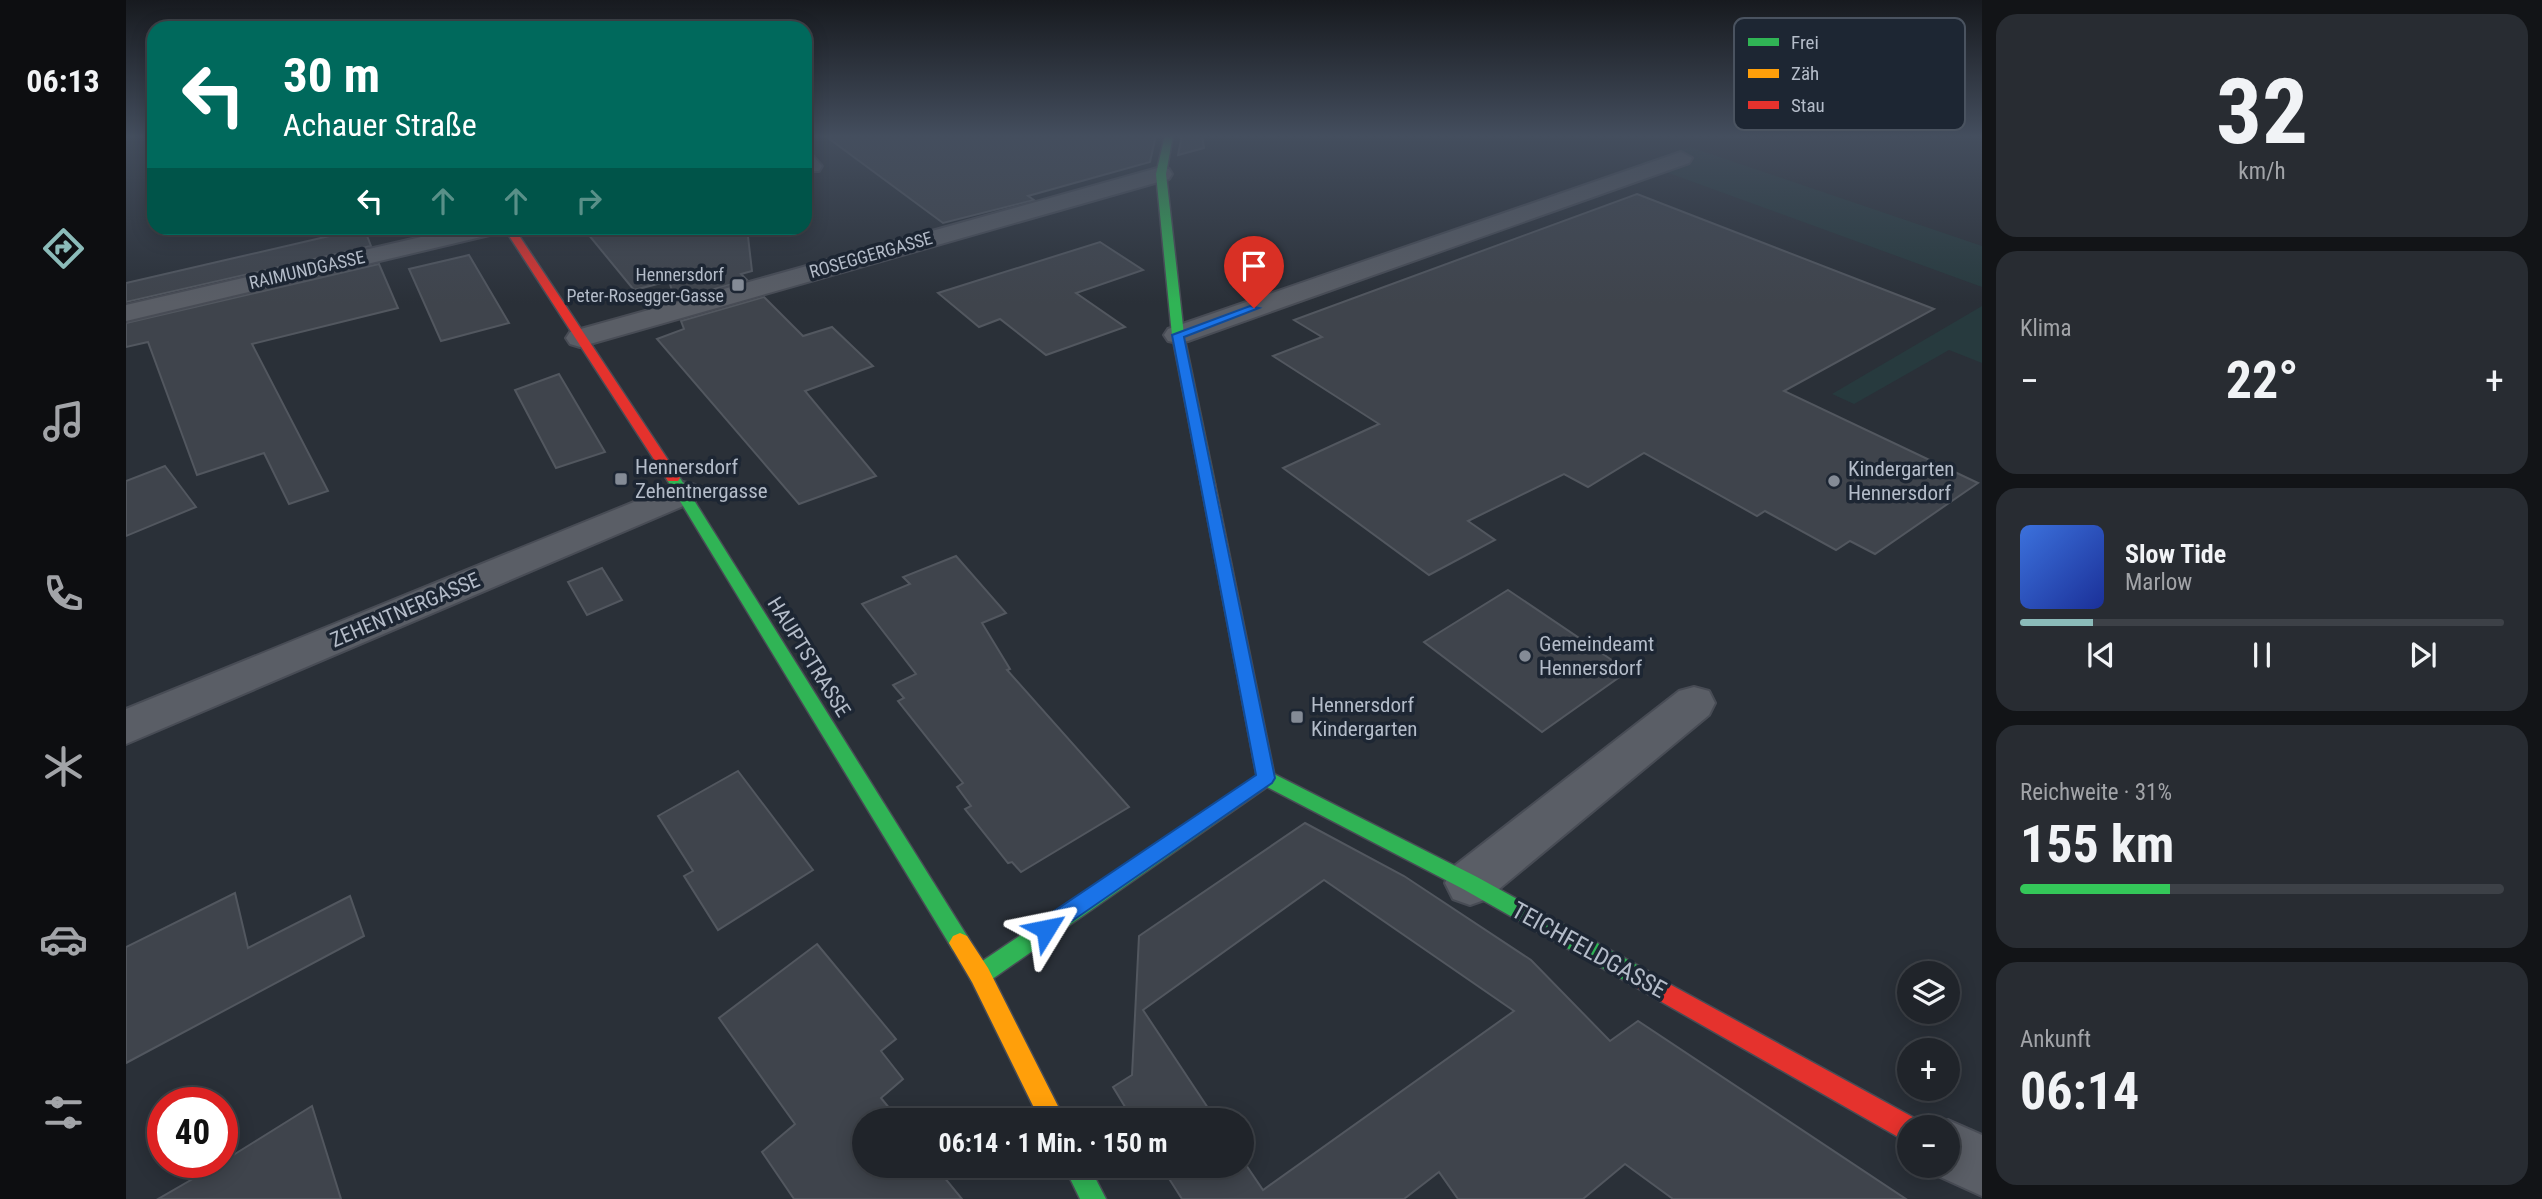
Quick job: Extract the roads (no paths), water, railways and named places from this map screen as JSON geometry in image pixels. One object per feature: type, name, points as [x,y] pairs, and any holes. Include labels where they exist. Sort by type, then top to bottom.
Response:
[{"type":"street","name":"ROSEGGERGASSE","points":[[580,338],[1101,191]]},
{"type":"street","points":[[980,975],[1266,778],[1178,335],[1163,191]]},
{"type":"street","points":[[1178,335],[1587,191]]},
{"type":"street","name":"RAIMUNDGASSE","points":[[126,313],[459,235]]},
{"type":"street","name":"HAUPTSTRASSE","points":[[514,235],[683,493],[980,975],[1047,1108]]},
{"type":"street","name":"ZEHENTNERGASSE","points":[[126,727],[683,493]]},
{"type":"street","points":[[1470,883],[1695,703]]},
{"type":"street","name":"TEICHFELDGASSE","points":[[1266,778],[1470,883],[1897,1122]]},
{"type":"street","points":[[1960,1156],[1982,1166]]},
{"type":"street","points":[[1082,1178],[1093,1199]]},
{"type":"place","name":"Hennersdorf Peter-Rosegger-Gasse","points":[[738,285]]},
{"type":"place","name":"Hennersdorf Zehentnergasse","points":[[621,479]]},
{"type":"place","name":"Kindergarten Hennersdorf","points":[[1834,481]]},
{"type":"place","name":"Gemeindeamt Hennersdorf","points":[[1525,656]]},
{"type":"place","name":"Hennersdorf Kindergarten","points":[[1297,717]]}]
